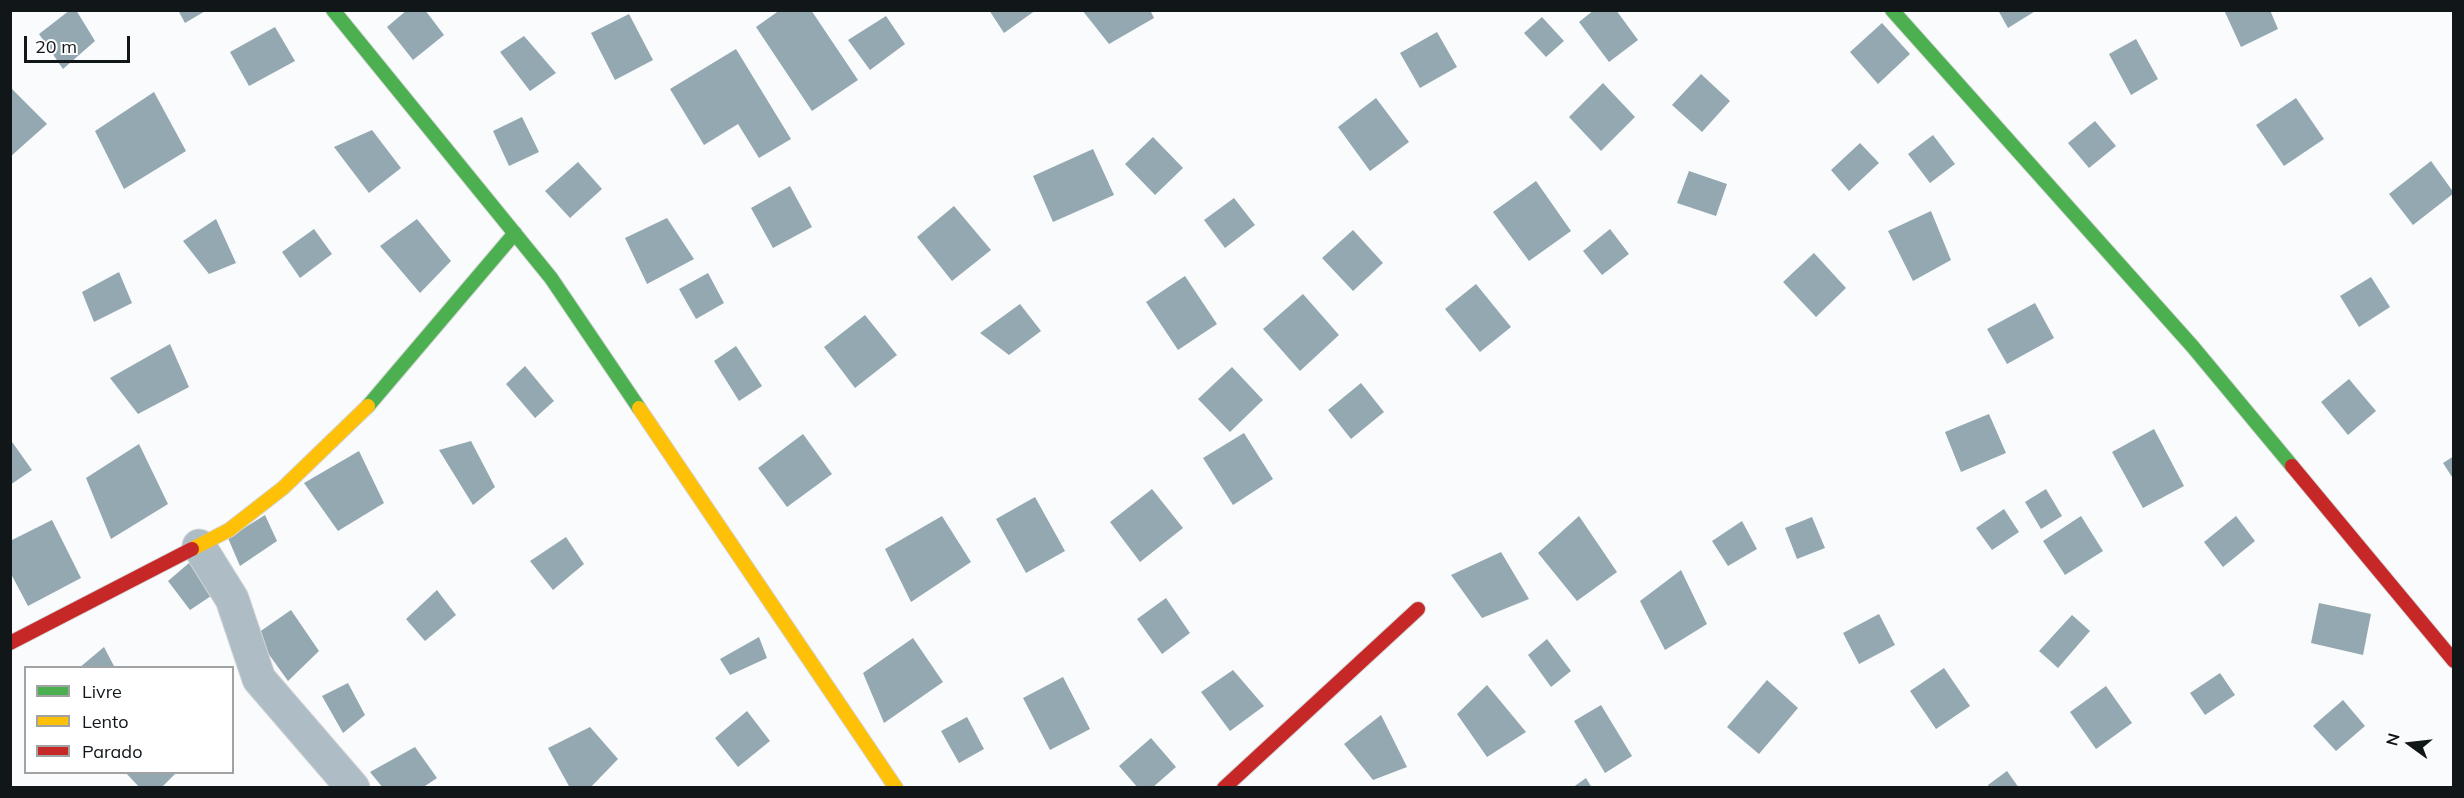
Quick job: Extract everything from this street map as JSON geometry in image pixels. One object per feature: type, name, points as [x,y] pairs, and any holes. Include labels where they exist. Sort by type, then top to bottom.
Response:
[{"type":"street","points":[[333,10],[551,278],[896,788]]},
{"type":"street","points":[[1892,10],[2193,347],[2454,661]]},
{"type":"street","points":[[10,643],[229,530],[283,488],[371,403],[515,233]]},
{"type":"street","points":[[200,546],[232,599],[258,679],[353,788]]},
{"type":"street","points":[[1224,788],[1419,609]]},
{"type":"building","points":[[70,10],[76,10],[95,41],[63,69],[39,34]]},
{"type":"building","points":[[178,10],[207,10],[185,23]]},
{"type":"building","points":[[407,10],[425,10],[444,35],[413,60],[387,27]]},
{"type":"building","points":[[780,10],[811,10],[858,80],[812,111],[756,27]]},
{"type":"building","points":[[989,10],[1036,10],[1004,33]]},
{"type":"building","points":[[1082,10],[1150,10],[1154,18],[1109,44]]},
{"type":"building","points":[[1594,10],[1616,10],[1638,40],[1609,62],[1579,22]]},
{"type":"building","points":[[1998,10],[2037,10],[2008,28]]},
{"type":"building","points":[[2224,10],[2270,10],[2278,29],[2241,47]]},
{"type":"building","points":[[629,14],[653,60],[615,80],[591,33]]},
{"type":"building","points":[[886,16],[905,44],[870,70],[848,40]]},
{"type":"building","points":[[1542,17],[1564,41],[1546,57],[1524,33]]},
{"type":"building","points":[[1882,23],[1910,54],[1878,84],[1850,52]]},
{"type":"building","points":[[275,27],[295,61],[249,86],[230,52]]},
{"type":"building","points":[[1437,32],[1457,67],[1420,88],[1400,53]]},
{"type":"building","points":[[524,36],[556,73],[530,91],[500,52]]},
{"type":"building","points":[[2136,39],[2158,79],[2131,95],[2109,54]]},
{"type":"building","points":[[736,49],[791,139],[759,158],[738,124],[704,145],[670,89]]},
{"type":"building","points":[[1701,74],[1730,101],[1702,132],[1672,105]]},
{"type":"building","points":[[1603,83],[1635,117],[1601,151],[1569,117]]},
{"type":"building","points":[[12,89],[47,124],[10,157],[10,90]]},
{"type":"building","points":[[154,92],[186,151],[124,189],[95,131]]},
{"type":"building","points":[[1376,98],[1409,142],[1370,171],[1338,127]]},
{"type":"building","points":[[2296,98],[2324,139],[2284,166],[2256,125]]},
{"type":"building","points":[[522,117],[539,152],[509,166],[493,131]]},
{"type":"building","points":[[2095,121],[2116,146],[2089,168],[2068,143]]},
{"type":"building","points":[[372,130],[401,168],[369,193],[334,147]]},
{"type":"building","points":[[1933,135],[1955,164],[1930,183],[1908,154]]},
{"type":"building","points":[[1153,137],[1183,168],[1155,195],[1125,164]]},
{"type":"building","points":[[1860,143],[1879,163],[1849,191],[1831,170]]},
{"type":"building","points":[[1093,149],[1114,195],[1053,222],[1033,176]]},
{"type":"building","points":[[2431,161],[2454,193],[2413,225],[2389,194]]},
{"type":"building","points":[[578,162],[602,189],[570,218],[545,191]]},
{"type":"building","points":[[1689,171],[1727,184],[1716,216],[1677,203]]},
{"type":"building","points":[[1536,181],[1571,231],[1529,261],[1493,212]]},
{"type":"building","points":[[790,186],[812,227],[773,248],[751,208]]},
{"type":"building","points":[[1234,198],[1255,225],[1225,248],[1204,220]]},
{"type":"building","points":[[954,206],[991,250],[952,281],[917,237]]},
{"type":"building","points":[[1931,211],[1951,260],[1913,281],[1888,231]]},
{"type":"building","points":[[667,218],[694,259],[647,284],[625,238]]},
{"type":"building","points":[[216,219],[236,263],[209,274],[183,241]]},
{"type":"building","points":[[417,219],[451,261],[420,293],[380,246]]},
{"type":"building","points":[[314,229],[332,254],[300,278],[282,252]]},
{"type":"building","points":[[1610,229],[1629,254],[1602,275],[1583,251]]},
{"type":"building","points":[[1353,230],[1383,263],[1353,291],[1322,258]]},
{"type":"building","points":[[1814,253],[1846,288],[1816,317],[1783,282]]},
{"type":"building","points":[[119,272],[132,303],[94,322],[82,292]]},
{"type":"building","points":[[708,273],[724,303],[696,319],[679,289]]},
{"type":"building","points":[[1185,276],[1217,324],[1178,350],[1146,302]]},
{"type":"building","points":[[2371,277],[2390,307],[2359,327],[2340,296]]},
{"type":"building","points":[[1476,284],[1511,327],[1480,352],[1445,309]]},
{"type":"building","points":[[1303,294],[1339,335],[1300,371],[1263,329]]},
{"type":"building","points":[[2035,303],[2054,338],[2007,364],[1987,329]]},
{"type":"building","points":[[1020,304],[1041,331],[1009,355],[980,333]]},
{"type":"building","points":[[865,315],[897,355],[855,388],[824,347]]},
{"type":"building","points":[[170,344],[189,387],[138,414],[110,378]]},
{"type":"building","points":[[736,346],[762,386],[739,401],[714,361]]},
{"type":"building","points":[[525,366],[554,401],[535,418],[506,384]]},
{"type":"building","points":[[1232,367],[1263,400],[1230,432],[1198,399]]},
{"type":"building","points":[[2349,379],[2376,411],[2348,435],[2321,402]]},
{"type":"building","points":[[1361,383],[1384,412],[1351,439],[1328,410]]},
{"type":"building","points":[[1989,414],[2006,453],[1961,472],[1945,432]]},
{"type":"building","points":[[2154,429],[2184,486],[2143,508],[2112,452]]},
{"type":"building","points":[[1244,433],[1273,479],[1233,505],[1203,458]]},
{"type":"building","points":[[803,434],[832,474],[787,507],[758,468]]},
{"type":"building","points":[[10,439],[32,470],[10,485]]},
{"type":"building","points":[[471,441],[495,487],[473,505],[439,450]]},
{"type":"building","points":[[139,444],[168,504],[111,539],[86,478]]},
{"type":"building","points":[[359,451],[384,503],[338,531],[304,483]]},
{"type":"building","points":[[2454,456],[2454,480],[2443,463]]},
{"type":"building","points":[[1152,489],[1183,528],[1140,562],[1110,522]]},
{"type":"building","points":[[2046,489],[2062,516],[2041,529],[2025,502]]},
{"type":"building","points":[[1035,497],[1065,551],[1026,573],[996,519]]},
{"type":"building","points":[[2004,509],[2019,532],[1992,550],[1976,528]]},
{"type":"building","points":[[265,515],[277,541],[240,566],[228,538]]},
{"type":"building","points":[[942,516],[971,562],[911,602],[885,549]]},
{"type":"building","points":[[1579,516],[1617,572],[1577,601],[1538,553]]},
{"type":"building","points":[[2081,516],[2103,551],[2065,575],[2043,541]]},
{"type":"building","points":[[2236,516],[2255,541],[2223,567],[2204,542]]},
{"type":"building","points":[[1812,517],[1825,548],[1797,559],[1785,528]]},
{"type":"building","points":[[52,520],[81,578],[28,606],[10,572],[10,541]]},
{"type":"building","points":[[1742,521],[1757,549],[1728,566],[1712,541]]},
{"type":"building","points":[[566,537],[584,564],[553,590],[530,561]]},
{"type":"building","points":[[1501,552],[1529,599],[1482,618],[1451,575]]},
{"type":"building","points":[[196,557],[220,590],[190,610],[168,581]]},
{"type":"building","points":[[1681,570],[1707,624],[1665,650],[1640,601]]},
{"type":"building","points":[[437,590],[456,615],[425,641],[406,619]]},
{"type":"building","points":[[1166,598],[1190,633],[1162,654],[1137,619]]},
{"type":"building","points":[[2319,603],[2371,614],[2363,655],[2311,643]]},
{"type":"building","points":[[291,610],[319,651],[288,681],[255,635]]},
{"type":"building","points":[[1879,614],[1895,645],[1859,664],[1843,633]]},
{"type":"building","points":[[2072,615],[2090,631],[2058,668],[2039,651]]},
{"type":"building","points":[[759,637],[767,658],[730,675],[720,659]]},
{"type":"building","points":[[913,638],[943,682],[884,723],[863,673]]},
{"type":"building","points":[[1547,639],[1571,671],[1551,687],[1528,655]]},
{"type":"building","points":[[104,647],[114,666],[81,666]]},
{"type":"building","points":[[1944,668],[1970,706],[1936,729],[1910,691]]},
{"type":"building","points":[[1233,670],[1264,706],[1230,731],[1201,692]]},
{"type":"building","points":[[2220,673],[2235,695],[2205,715],[2190,693]]},
{"type":"building","points":[[1063,677],[1090,729],[1050,750],[1023,698]]},
{"type":"building","points":[[1767,680],[1798,708],[1759,754],[1727,727]]},
{"type":"building","points":[[348,683],[365,715],[343,733],[322,696]]},
{"type":"building","points":[[1487,685],[1526,732],[1487,757],[1457,714]]},
{"type":"building","points":[[2106,686],[2132,723],[2096,749],[2070,712]]},
{"type":"building","points":[[2343,700],[2365,726],[2336,751],[2313,726]]},
{"type":"building","points":[[1601,705],[1632,756],[1605,773],[1574,721]]},
{"type":"building","points":[[747,711],[770,741],[738,767],[715,738]]},
{"type":"building","points":[[1381,715],[1407,767],[1373,780],[1344,744]]},
{"type":"building","points":[[967,717],[984,749],[959,763],[941,731]]},
{"type":"building","points":[[590,727],[618,759],[590,788],[570,788],[548,748]]},
{"type":"building","points":[[1151,738],[1176,767],[1152,788],[1138,788],[1119,766]]},
{"type":"building","points":[[415,747],[437,778],[422,788],[383,788],[370,772]]},
{"type":"building","points":[[2007,771],[2019,788],[1989,788],[1988,785]]},
{"type":"building","points":[[127,774],[175,774],[161,788],[140,788]]},
{"type":"building","points":[[1586,778],[1592,788],[1572,788]]},
{"type":"traffic: fast","points":[[333,10],[551,278],[639,408]]},
{"type":"traffic: fast","points":[[1892,10],[2193,347],[2292,466]]},
{"type":"traffic: fast","points":[[368,406],[515,233]]},
{"type":"traffic: slow","points":[[192,549],[229,530],[283,488],[368,406]]},
{"type":"traffic: slow","points":[[639,408],[896,788]]},
{"type":"traffic: jam","points":[[2292,466],[2454,661]]},
{"type":"traffic: jam","points":[[10,643],[192,549]]},
{"type":"traffic: jam","points":[[1224,788],[1418,609]]}]
